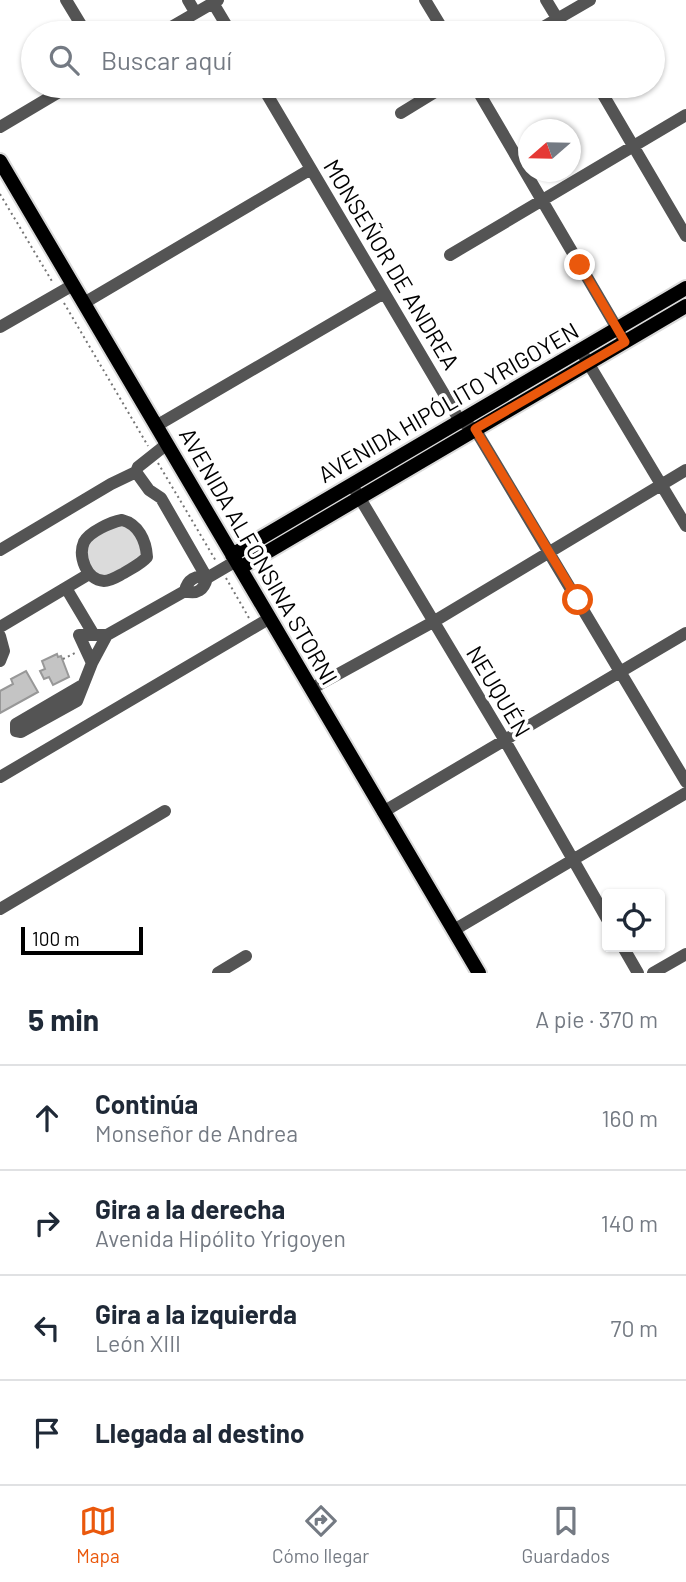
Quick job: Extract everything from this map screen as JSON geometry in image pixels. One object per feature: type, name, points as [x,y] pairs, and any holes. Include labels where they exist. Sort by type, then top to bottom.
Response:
[{"type":"main road","name":"AVENIDA ALFONSINA STORNI","points":[[0,161],[479,973]]},
{"type":"main road","name":"AVENIDA HIPÓLITO YRIGOYEN","points":[[621,336],[686,288]]},
{"type":"main road","name":"AVENIDA HIPÓLITO YRIGOYEN","points":[[236,561],[355,491],[475,429],[621,336],[686,306]]},
{"type":"main road","name":"AVENIDA HIPÓLITO YRIGOYEN","points":[[355,491],[460,421],[585,357]]},
{"type":"street","points":[[66,0],[79,21]]},
{"type":"street","points":[[188,0],[195,12]]},
{"type":"street","points":[[425,0],[437,21]]},
{"type":"street","points":[[546,0],[558,19]]},
{"type":"street","points":[[554,21],[590,0]]},
{"type":"street","points":[[180,21],[215,1],[225,21]]},
{"type":"street","points":[[0,127],[49,98]]},
{"type":"street","name":"MONSEÑOR DE ANDREA","points":[[269,98],[460,421]]},
{"type":"street","points":[[401,113],[426,98]]},
{"type":"street","points":[[482,98],[621,336]]},
{"type":"street","points":[[604,98],[686,236]]},
{"type":"street","points":[[450,255],[686,115]]},
{"type":"street","points":[[84,303],[312,169]]},
{"type":"street","points":[[0,327],[73,285]]},
{"type":"street","points":[[156,426],[384,293]]},
{"type":"street","points":[[585,357],[686,526]]},
{"type":"street","points":[[460,421],[475,429],[686,782]]},
{"type":"street","points":[[0,550],[136,472],[138,467],[167,444]]},
{"type":"street","points":[[311,689],[433,622],[686,470]]},
{"type":"street","points":[[136,472],[149,490],[161,498],[207,579]]},
{"type":"street","name":"NEUQUÉN","points":[[355,491],[602,910]]},
{"type":"street","points":[[122,520],[135,526],[146,550],[147,556],[142,562],[109,580],[102,581],[89,574],[82,559],[86,538],[115,521],[122,520]]},
{"type":"street","points":[[207,579],[236,561]]},
{"type":"street","points":[[0,627],[89,574]]},
{"type":"street","points":[[92,663],[79,635],[100,635],[185,591],[194,578],[202,576],[207,579]]},
{"type":"street","points":[[66,588],[100,635]]},
{"type":"street","points":[[0,777],[270,618]]},
{"type":"street","points":[[383,812],[686,633]]},
{"type":"street","points":[[0,635],[4,651],[0,661]]},
{"type":"street","points":[[81,686],[16,724],[16,731],[21,732],[77,701],[100,635]]},
{"type":"street","points":[[454,930],[686,793]]},
{"type":"street","points":[[0,909],[165,811]]},
{"type":"street","points":[[626,952],[638,973]]},
{"type":"street","points":[[653,973],[686,954]]},
{"type":"street","points":[[218,973],[246,956]]},
{"type":"path","points":[[0,194],[254,627]]},
{"type":"path","points":[[62,659],[85,648]]},
{"type":"shaded area","points":[[120,522],[138,537],[142,557],[115,576],[95,576],[84,550],[86,543]]},
{"type":"building","points":[[57,654],[58,657],[61,656],[69,677],[53,685],[49,677],[44,679],[40,671],[45,669],[42,661]]},
{"type":"building","points":[[26,671],[38,692],[0,713],[0,691],[13,684],[11,679]]},
{"type":"route","points":[[578,600],[475,429],[625,342],[580,265]]}]
